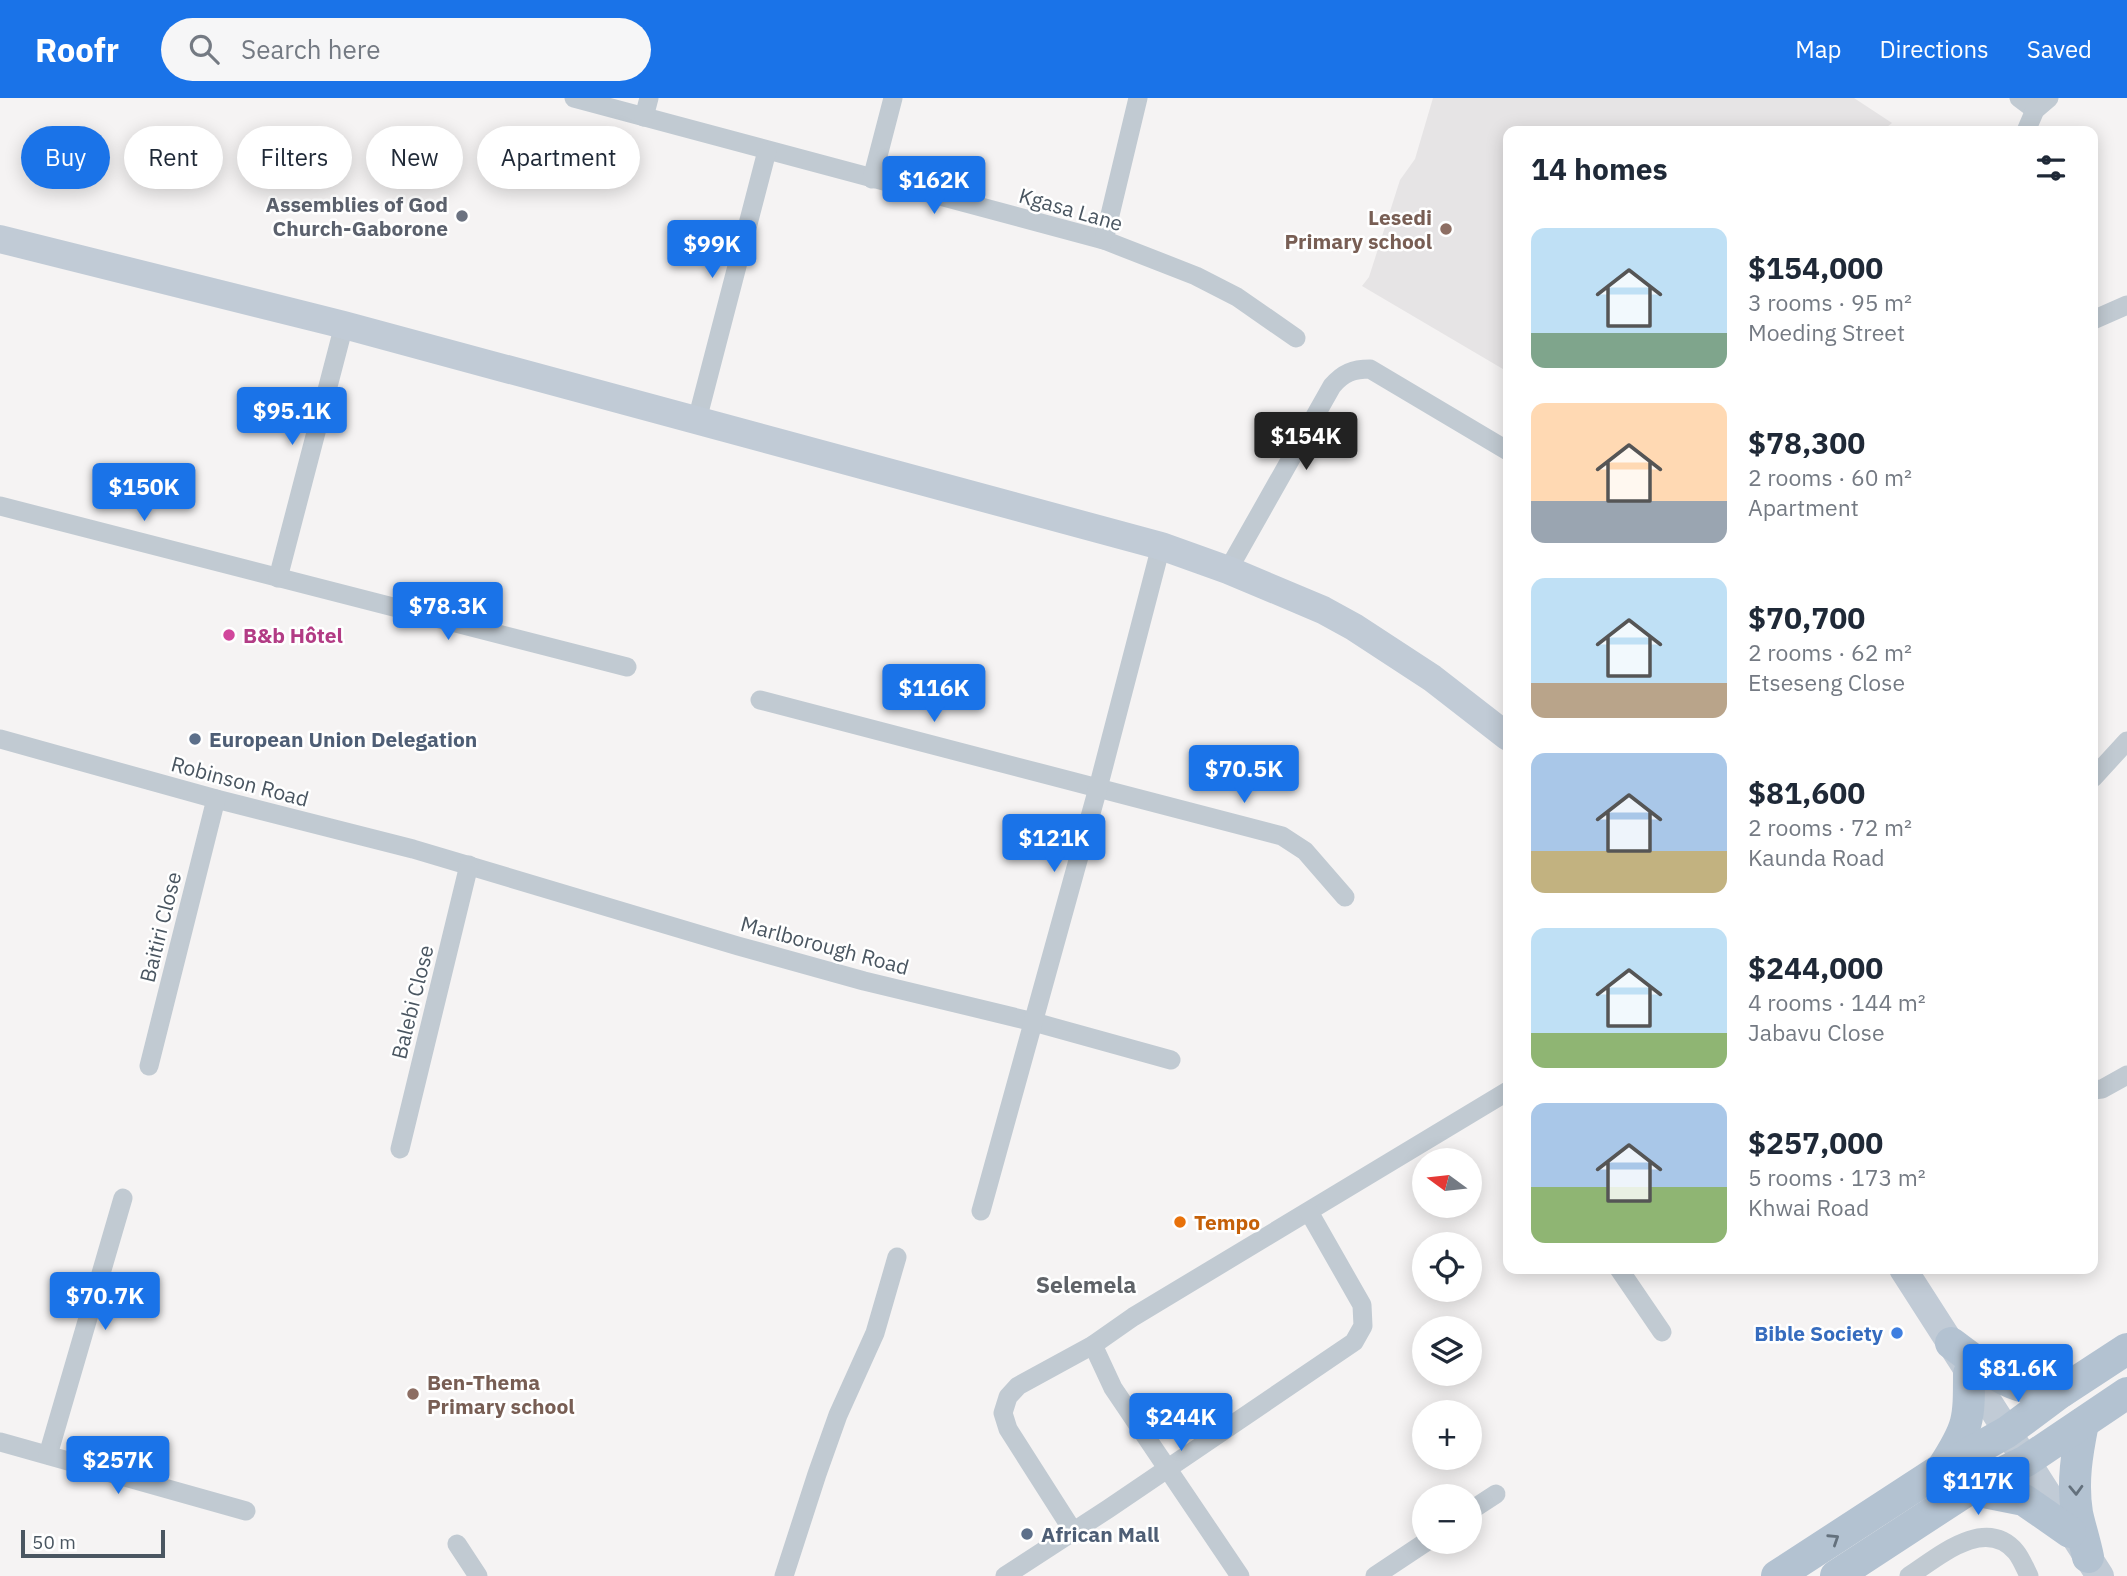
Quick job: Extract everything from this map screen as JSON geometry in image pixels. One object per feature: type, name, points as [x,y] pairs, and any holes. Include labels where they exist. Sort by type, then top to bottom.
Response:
[{"type":"main road","points":[[1951,1343],[1998,1377],[2015,1385],[2039,1392],[2061,1392]]},
{"type":"main road","points":[[1777,1576],[1943,1468],[2007,1432],[2061,1392],[2127,1349]]},
{"type":"main road","points":[[1943,1468],[1968,1422],[1969,1374]]},
{"type":"main road","points":[[1836,1576],[1969,1489],[2025,1461],[2127,1393]]},
{"type":"main road","points":[[2083,1423],[2076,1459],[2075,1493],[2077,1514],[2094,1566]]},
{"type":"main road","points":[[1969,1489],[2024,1500],[2070,1532]]},
{"type":"street","name":"Kgasa Lane","points":[[574,98],[1104,240],[1196,276],[1237,297],[1296,338]]},
{"type":"street","points":[[645,117],[649,98]]},
{"type":"street","points":[[872,179],[894,98]]},
{"type":"street","points":[[1104,240],[1138,98]]},
{"type":"street","points":[[2027,126],[2034,102]]},
{"type":"street","points":[[697,420],[767,151]]},
{"type":"street","points":[[7,238],[344,325],[1161,546],[1323,610],[1432,678],[1503,733]]},
{"type":"street","points":[[2098,318],[2127,305]]},
{"type":"street","points":[[278,578],[344,325]]},
{"type":"street","points":[[1227,570],[1332,386],[1341,375],[1356,369],[1370,369],[1391,379],[1503,448]]},
{"type":"street","points":[[0,506],[627,667]]},
{"type":"street","points":[[981,1212],[1098,788],[1161,546]]},
{"type":"street","points":[[760,700],[1282,836],[1305,851],[1345,897]]},
{"type":"street","name":"Robinson Road","points":[[0,739],[470,865]]},
{"type":"street","points":[[2098,773],[2127,741]]},
{"type":"street","name":"Baitiri Close","points":[[149,1066],[216,799]]},
{"type":"street","name":"Marlborough Road","points":[[470,865],[864,981],[1034,1022],[1171,1060]]},
{"type":"street","name":"Balebi Close","points":[[400,1149],[470,865]]},
{"type":"street","points":[[2098,1089],[2127,1075]]},
{"type":"street","points":[[1073,1531],[1008,1429],[1003,1413],[1008,1397],[1018,1386],[1093,1345],[1133,1317],[1308,1212],[1503,1101]]},
{"type":"street","points":[[48,1455],[123,1198]]},
{"type":"street","points":[[1005,1576],[1354,1342],[1363,1325],[1362,1305],[1308,1212]]},
{"type":"street","points":[[784,1576],[838,1415],[875,1333],[897,1257]]},
{"type":"street","points":[[1622,1274],[1662,1332]]},
{"type":"street","points":[[1906,1274],[2094,1566]]},
{"type":"street","points":[[1093,1345],[1113,1388],[1240,1576]]},
{"type":"street","points":[[0,1442],[246,1511]]},
{"type":"street","points":[[1482,1503],[1496,1494]]},
{"type":"street","points":[[1909,1576],[1965,1541],[1984,1536],[2007,1544],[2016,1552],[2029,1576]]},
{"type":"street","points":[[457,1544],[478,1576]]},
{"type":"street","points":[[1375,1576],[1412,1551]]},
{"type":"shaded area","name":"Lesedi Primary school","points":[[1433,98],[1854,98],[1892,123],[1888,126],[1503,126],[1503,369],[1362,286],[1369,277],[1400,180],[1415,159]]},
{"type":"place","name":"Assemblies of God Church-Gaborone","points":[[462,216]]},
{"type":"place","name":"Lesedi Primary school","points":[[1446,229]]},
{"type":"place","name":"B&b Hôtel","points":[[229,635]]},
{"type":"place","name":"European Union Delegation","points":[[195,739]]},
{"type":"place","name":"Tempo","points":[[1180,1222]]},
{"type":"place","name":"Bible Society","points":[[1897,1333]]},
{"type":"place","name":"Ben-Thema Primary school","points":[[413,1394]]},
{"type":"place","name":"African Mall","points":[[1027,1534]]},
{"type":"district","name":"Selemela","points":[[1086,1284]]}]
